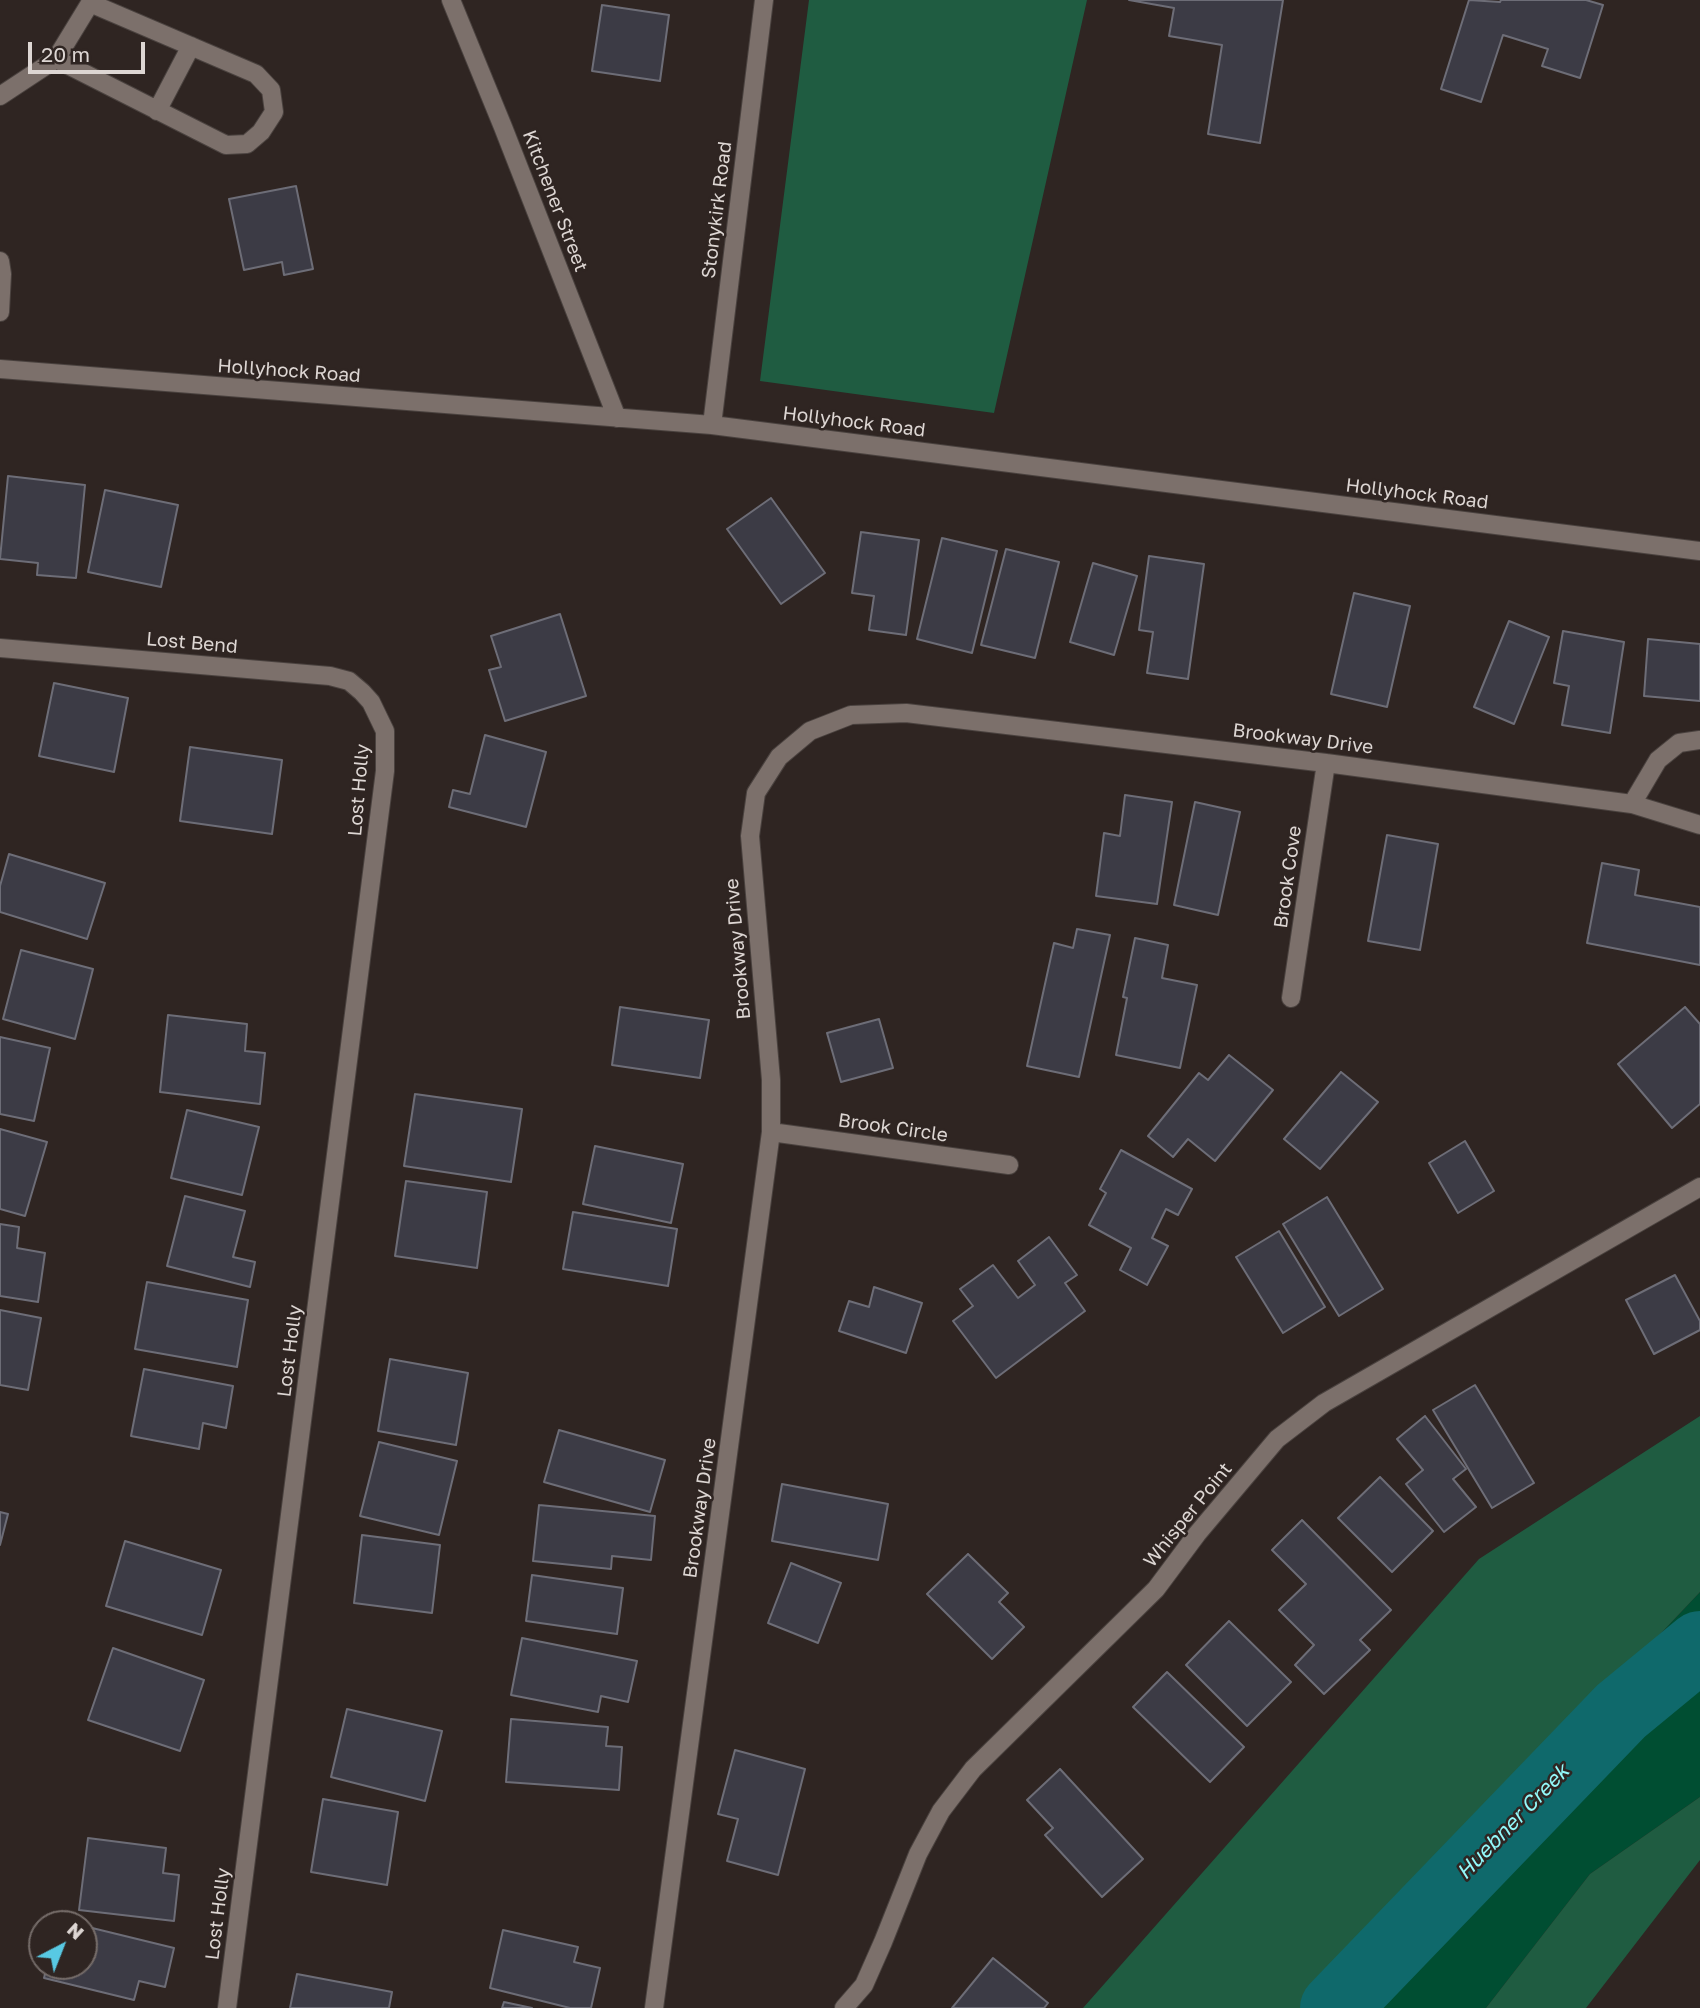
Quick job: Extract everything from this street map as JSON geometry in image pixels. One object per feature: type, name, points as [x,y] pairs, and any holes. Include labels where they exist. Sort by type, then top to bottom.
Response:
[{"type":"street","name":"Kitchener Street","points":[[451,0],[617,418]]},
{"type":"street","name":"Stonykirk Road","points":[[712,425],[764,0]]},
{"type":"street","points":[[0,96],[55,59],[91,1],[256,74],[271,90],[274,112],[261,132],[247,144],[226,145],[55,59]]},
{"type":"street","points":[[158,111],[191,47]]},
{"type":"street","points":[[0,261],[0,312]]},
{"type":"street","name":"Hollyhock Road","points":[[0,369],[712,425],[1700,551]]},
{"type":"street","name":"Lost Bend","points":[[0,648],[330,676],[349,681],[371,702]]},
{"type":"street","name":"Lost Holly","points":[[227,2008],[385,771],[385,732],[371,702]]},
{"type":"street","name":"Brookway Drive","points":[[654,2008],[772,1132],[771,1080],[750,836],[756,793],[779,757],[810,731],[851,715],[906,713],[1326,763],[1632,804],[1700,825]]},
{"type":"street","points":[[1632,804],[1658,760],[1679,743],[1700,740]]},
{"type":"street","name":"Brook Cove","points":[[1291,998],[1326,763]]},
{"type":"street","name":"Brook Circle","points":[[772,1132],[1009,1165]]},
{"type":"street","name":"Whisper Point","points":[[844,2008],[863,1984],[924,1843],[941,1811],[965,1779],[1156,1589],[1197,1534],[1277,1439],[1324,1403],[1700,1187]]},
{"type":"green space","points":[[809,0],[1087,0],[994,413],[760,381]]},
{"type":"green space","points":[[1700,1416],[1700,1592],[1306,2008],[1083,2008],[1479,1559]]},
{"type":"green space","points":[[1700,1592],[1700,1797],[1590,1874],[1486,2008],[1306,2008]]},
{"type":"green space","points":[[1700,1797],[1700,1860],[1586,2008],[1486,2008],[1590,1874]]},
{"type":"building","points":[[1129,0],[1283,0],[1260,143],[1208,134],[1222,45],[1169,36],[1174,8]]},
{"type":"building","points":[[1469,0],[1586,0],[1603,5],[1580,78],[1542,66],[1548,49],[1503,35],[1481,102],[1441,89]]},
{"type":"building","points":[[602,5],[669,15],[660,81],[592,71]]},
{"type":"building","points":[[296,186],[313,269],[284,275],[282,262],[244,270],[229,199]]},
{"type":"building","points":[[8,476],[85,485],[76,578],[37,575],[38,563],[0,559]]},
{"type":"building","points":[[105,490],[178,505],[161,587],[88,572]]},
{"type":"building","points":[[771,498],[825,573],[781,604],[727,529]]},
{"type":"building","points":[[861,532],[919,540],[906,635],[869,630],[874,596],[852,593]]},
{"type":"building","points":[[942,538],[997,551],[972,653],[917,639]]},
{"type":"building","points":[[1006,549],[1059,562],[1035,658],[981,645]]},
{"type":"building","points":[[1149,556],[1204,564],[1188,679],[1147,673],[1153,632],[1139,630]]},
{"type":"building","points":[[1093,563],[1137,576],[1114,655],[1070,642]]},
{"type":"building","points":[[1354,593],[1410,606],[1387,707],[1331,694]]},
{"type":"building","points":[[560,614],[586,696],[505,721],[489,670],[501,667],[491,636]]},
{"type":"building","points":[[1509,621],[1549,637],[1514,724],[1474,707]]},
{"type":"building","points":[[1563,631],[1624,642],[1610,733],[1562,725],[1569,686],[1554,683]]},
{"type":"building","points":[[1648,639],[1700,644],[1700,701],[1644,696]]},
{"type":"building","points":[[54,683],[128,698],[114,772],[39,756]]},
{"type":"building","points":[[485,735],[546,752],[526,827],[449,807],[453,790],[470,794]]},
{"type":"building","points":[[190,747],[282,760],[272,834],[180,821]]},
{"type":"building","points":[[1125,795],[1172,802],[1157,904],[1096,896],[1104,833],[1120,836]]},
{"type":"building","points":[[1195,802],[1240,812],[1218,915],[1174,905]]},
{"type":"building","points":[[1387,835],[1438,844],[1420,950],[1368,941]]},
{"type":"building","points":[[9,854],[105,883],[87,939],[0,912],[0,886]]},
{"type":"building","points":[[1602,863],[1639,870],[1635,895],[1700,907],[1700,965],[1587,943]]},
{"type":"building","points":[[1077,929],[1110,935],[1079,1077],[1027,1066],[1054,943],[1073,948]]},
{"type":"building","points":[[1135,938],[1168,945],[1162,978],[1197,985],[1180,1068],[1116,1055],[1127,998],[1123,997]]},
{"type":"building","points":[[21,950],[93,969],[75,1039],[3,1019]]},
{"type":"building","points":[[620,1007],[709,1020],[700,1078],[612,1065]]},
{"type":"building","points":[[1685,1007],[1700,1024],[1700,1104],[1672,1128],[1618,1064]]},
{"type":"building","points":[[168,1015],[247,1024],[245,1051],[265,1053],[260,1104],[160,1092]]},
{"type":"building","points":[[879,1019],[893,1068],[841,1082],[827,1033]]},
{"type":"building","points":[[0,1037],[50,1048],[34,1121],[0,1114]]},
{"type":"building","points":[[1229,1055],[1273,1090],[1215,1161],[1188,1139],[1173,1157],[1148,1136],[1199,1073],[1208,1080]]},
{"type":"building","points":[[1341,1072],[1378,1102],[1320,1169],[1284,1139]]},
{"type":"building","points":[[415,1094],[522,1109],[511,1182],[404,1166]]},
{"type":"building","points":[[187,1110],[259,1127],[242,1195],[171,1178]]},
{"type":"building","points":[[0,1129],[47,1142],[25,1216],[0,1209]]},
{"type":"building","points":[[1465,1141],[1494,1191],[1458,1213],[1429,1163]]},
{"type":"building","points":[[595,1146],[683,1164],[671,1223],[583,1204]]},
{"type":"building","points":[[1121,1150],[1192,1189],[1178,1215],[1166,1209],[1152,1238],[1168,1246],[1147,1285],[1120,1270],[1131,1248],[1089,1225],[1106,1193],[1100,1189]]},
{"type":"building","points":[[406,1181],[487,1192],[477,1268],[395,1256]]},
{"type":"building","points":[[185,1196],[245,1211],[233,1257],[255,1262],[250,1287],[167,1266]]},
{"type":"building","points":[[1327,1197],[1383,1289],[1339,1316],[1283,1224]]},
{"type":"building","points":[[573,1212],[677,1229],[668,1286],[563,1269]]},
{"type":"building","points":[[0,1224],[19,1227],[17,1248],[45,1253],[38,1302],[0,1296]]},
{"type":"building","points":[[1279,1231],[1325,1307],[1283,1333],[1236,1257]]},
{"type":"building","points":[[1049,1237],[1077,1275],[1065,1283],[1085,1311],[996,1378],[953,1321],[973,1306],[960,1289],[993,1265],[1018,1298],[1035,1285],[1018,1261]]},
{"type":"building","points":[[1675,1275],[1700,1321],[1700,1330],[1654,1354],[1626,1300]]},
{"type":"building","points":[[147,1282],[248,1300],[237,1367],[135,1349]]},
{"type":"building","points":[[874,1287],[922,1303],[906,1353],[839,1331],[849,1301],[869,1307]]},
{"type":"building","points":[[0,1310],[41,1318],[28,1390],[0,1385]]},
{"type":"building","points":[[390,1359],[468,1373],[456,1445],[378,1431]]},
{"type":"building","points":[[144,1369],[233,1386],[226,1428],[203,1423],[199,1449],[131,1436]]},
{"type":"building","points":[[1475,1385],[1534,1483],[1492,1508],[1433,1410]]},
{"type":"building","points":[[1425,1416],[1466,1469],[1453,1479],[1476,1507],[1444,1532],[1406,1484],[1423,1470],[1397,1439]]},
{"type":"building","points":[[559,1430],[665,1460],[650,1512],[544,1482]]},
{"type":"building","points":[[379,1442],[457,1461],[439,1535],[360,1516]]},
{"type":"building","points":[[1380,1477],[1433,1531],[1392,1572],[1338,1518]]},
{"type":"building","points":[[782,1484],[888,1504],[878,1560],[772,1541]]},
{"type":"building","points":[[539,1505],[655,1516],[651,1560],[612,1556],[611,1569],[533,1561]]},
{"type":"building","points":[[0,1512],[8,1514],[0,1545]]},
{"type":"building","points":[[1302,1520],[1391,1610],[1360,1640],[1370,1650],[1324,1694],[1295,1665],[1314,1645],[1279,1610],[1306,1584],[1272,1550]]},
{"type":"building","points":[[362,1535],[440,1545],[432,1613],[354,1603]]},
{"type":"building","points":[[125,1541],[221,1570],[202,1635],[106,1606]]},
{"type":"building","points":[[968,1554],[1008,1593],[999,1602],[1024,1627],[992,1659],[927,1594]]},
{"type":"building","points":[[791,1563],[841,1583],[818,1643],[768,1623]]},
{"type":"building","points":[[532,1575],[623,1588],[617,1634],[526,1621]]},
{"type":"building","points":[[1229,1621],[1291,1682],[1247,1726],[1186,1665]]},
{"type":"building","points":[[522,1638],[637,1661],[628,1702],[601,1696],[598,1712],[511,1695]]},
{"type":"building","points":[[113,1648],[204,1680],[180,1751],[88,1720]]},
{"type":"building","points":[[1167,1672],[1244,1747],[1210,1782],[1133,1707]]},
{"type":"building","points":[[347,1709],[442,1731],[425,1801],[331,1777]]},
{"type":"building","points":[[511,1719],[608,1727],[606,1746],[622,1747],[619,1790],[506,1782]]},
{"type":"building","points":[[735,1750],[805,1769],[778,1875],[727,1861],[738,1819],[718,1814]]},
{"type":"building","points":[[1060,1769],[1143,1859],[1102,1897],[1045,1835],[1053,1828],[1027,1800]]},
{"type":"building","points":[[323,1799],[398,1812],[387,1885],[311,1872]]},
{"type":"building","points":[[88,1838],[166,1848],[163,1873],[179,1875],[174,1921],[98,1912],[98,1910],[79,1910]]},
{"type":"building","points":[[98,1929],[174,1948],[165,1987],[139,1981],[134,2000],[52,1980],[98,1980]]},
{"type":"building","points":[[503,1930],[578,1947],[574,1962],[600,1968],[591,2008],[570,2008],[490,1988]]},
{"type":"building","points":[[993,1958],[1048,2003],[1044,2008],[952,2008]]},
{"type":"building","points":[[297,1974],[392,1992],[389,2008],[290,2008]]},
{"type":"building","points":[[504,2002],[532,2008],[502,2008]]},
{"type":"waterway","name":"Huebner Creek","points":[[1335,2008],[1621,1711],[1700,1646]]}]
